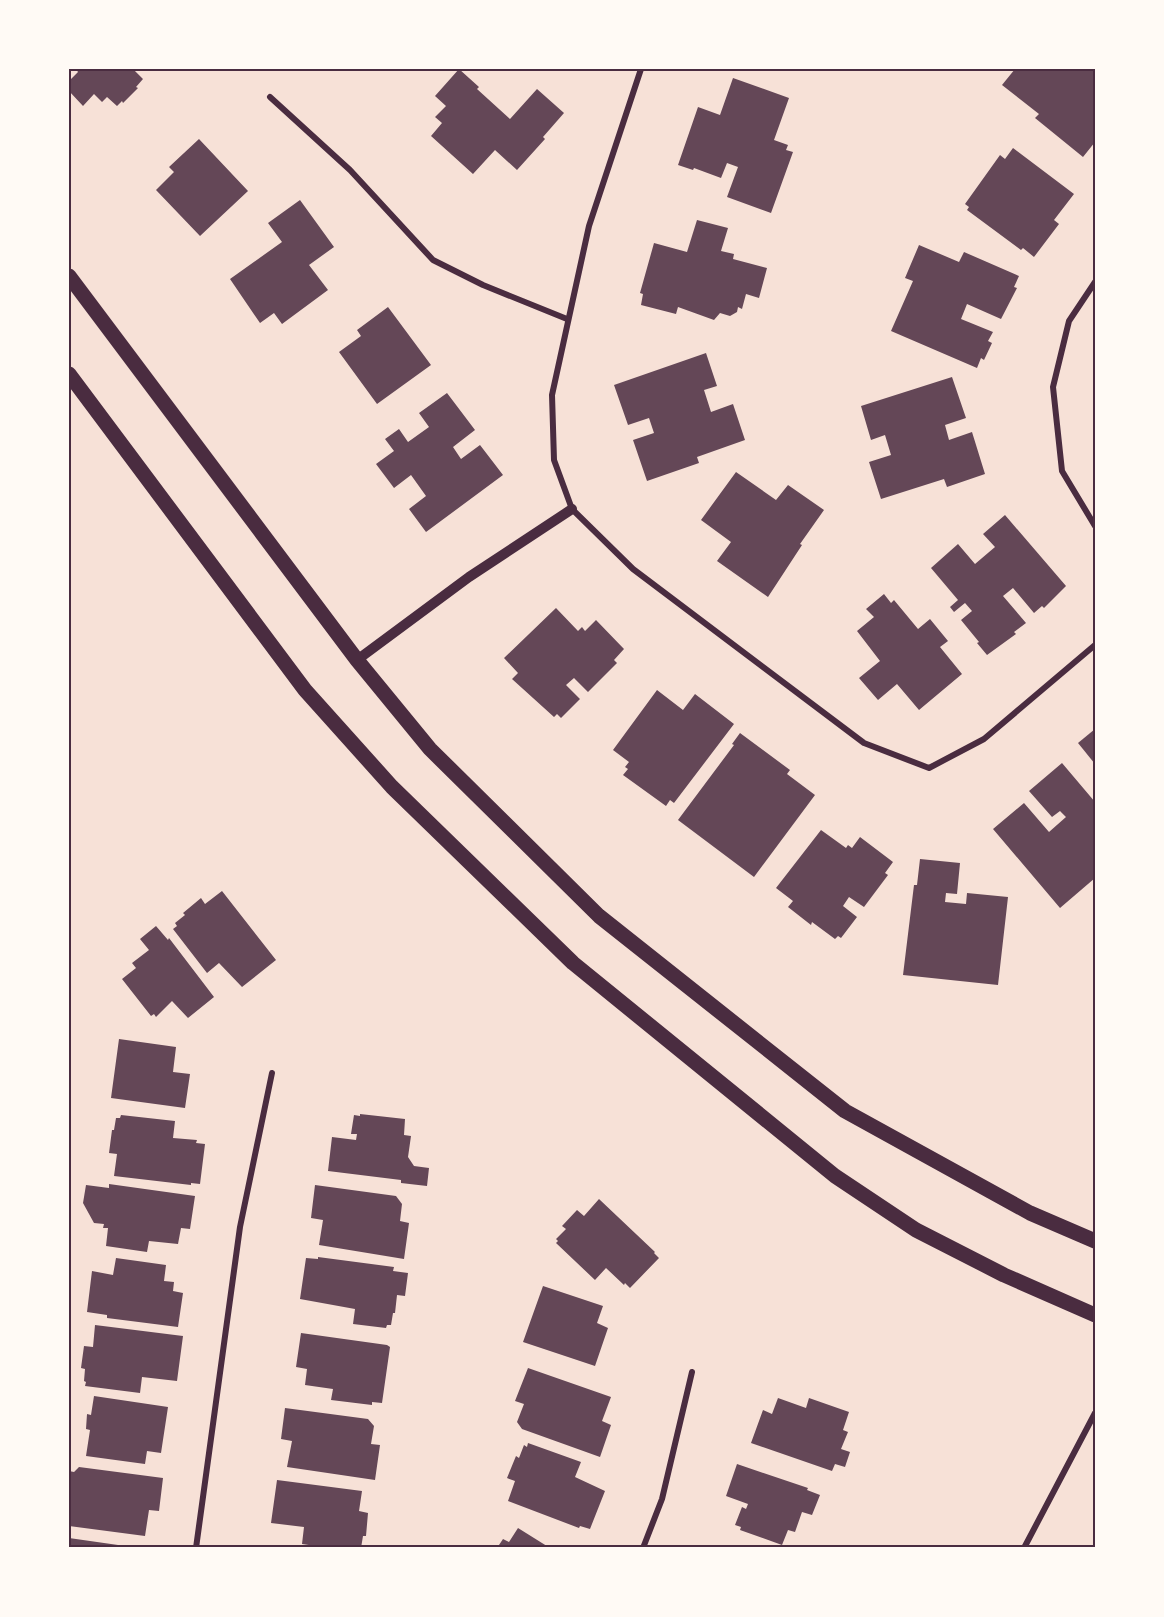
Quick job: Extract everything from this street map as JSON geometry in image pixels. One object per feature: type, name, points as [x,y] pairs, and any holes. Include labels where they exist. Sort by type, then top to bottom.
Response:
[{"type":"main road","points":[[69,276],[357,660],[430,749],[599,916],[845,1111],[1030,1213],[1095,1241]]},
{"type":"main road","points":[[69,374],[305,690],[392,787],[573,963],[844,1182],[916,1230],[1004,1275],[1095,1315]]},
{"type":"street","points":[[641,69],[589,226],[552,395],[554,460],[572,509],[633,569],[864,743],[929,768],[984,739],[1095,645]]},
{"type":"street","points":[[270,97],[350,170],[433,260],[483,285],[567,319]]},
{"type":"street","points":[[1095,282],[1069,321],[1053,387],[1062,471],[1095,526]]},
{"type":"street","points":[[357,660],[469,577],[572,509]]},
{"type":"street","points":[[196,1548],[240,1227],[272,1073]]},
{"type":"street","points":[[643,1548],[662,1499],[692,1372]]},
{"type":"street","points":[[1024,1548],[1095,1413]]},
{"type":"building","points":[[76,69],[133,69],[143,79],[136,87],[138,88],[117,106],[107,97],[102,102],[94,94],[83,106],[69,91],[69,81],[78,72]]},
{"type":"building","points":[[459,69],[510,119],[537,89],[564,113],[543,137],[545,139],[517,170],[495,150],[473,174],[431,136],[442,123],[435,117],[446,106],[435,96]]},
{"type":"building","points":[[1015,69],[1095,69],[1095,142],[1083,157],[1035,118],[1039,114],[1002,85]]},
{"type":"building","points":[[733,78],[789,98],[774,140],[788,145],[786,150],[793,152],[771,213],[727,197],[738,167],[727,163],[721,178],[678,165],[698,107],[720,115]]},
{"type":"building","points":[[199,139],[248,191],[200,236],[156,190],[174,172],[169,167]]},
{"type":"building","points":[[1013,148],[1074,194],[1054,220],[1059,224],[1034,257],[967,210],[969,207],[965,204],[1000,155],[1005,159]]},
{"type":"building","points":[[300,200],[334,247],[309,265],[328,290],[282,324],[274,313],[260,323],[230,279],[282,242],[268,223]]},
{"type":"building","points":[[697,220],[728,228],[721,251],[734,254],[733,259],[767,268],[759,298],[746,294],[742,309],[738,307],[737,312],[730,316],[720,313],[714,320],[678,307],[676,314],[641,305],[643,294],[640,293],[654,243],[687,252]]},
{"type":"building","points":[[919,245],[959,262],[964,252],[1019,276],[1014,287],[1017,288],[1001,319],[967,304],[961,319],[993,332],[988,341],[992,343],[984,360],[981,358],[977,368],[891,331],[913,281],[905,278]]},
{"type":"building","points":[[388,307],[431,365],[377,404],[339,352],[361,336],[357,330]]},
{"type":"building","points":[[706,353],[717,386],[704,390],[711,412],[733,404],[745,440],[697,457],[699,463],[647,481],[633,440],[654,433],[649,418],[628,425],[614,385]]},
{"type":"building","points":[[952,377],[966,418],[945,425],[949,440],[972,432],[985,474],[947,487],[944,479],[881,499],[869,462],[891,455],[885,435],[871,440],[861,406]]},
{"type":"building","points":[[447,393],[475,430],[453,447],[461,459],[480,445],[503,475],[426,532],[409,509],[426,496],[411,475],[394,488],[376,464],[394,451],[385,439],[399,429],[408,442],[429,427],[419,413]]},
{"type":"building","points":[[736,472],[776,500],[788,485],[824,510],[768,597],[717,561],[731,542],[701,520]]},
{"type":"building","points":[[1005,515],[1066,586],[1044,608],[1042,606],[1034,613],[1013,588],[1003,596],[1026,623],[1014,632],[1016,634],[987,655],[961,620],[972,611],[965,603],[954,612],[950,607],[958,600],[931,568],[958,544],[975,564],[995,547],[983,534]]},
{"type":"building","points":[[884,594],[891,603],[894,600],[918,629],[930,619],[948,641],[940,647],[962,674],[919,710],[897,684],[878,700],[859,678],[880,661],[857,631],[874,617],[866,609]]},
{"type":"building","points":[[556,608],[578,631],[582,627],[585,631],[596,620],[624,649],[614,660],[617,663],[588,692],[574,678],[566,685],[580,699],[561,718],[557,714],[554,717],[512,679],[518,673],[504,658]]},
{"type":"building","points":[[657,690],[683,710],[695,694],[734,724],[674,803],[670,800],[666,806],[623,775],[628,769],[625,767],[629,762],[613,750]]},
{"type":"building","points":[[1095,729],[1095,764],[1078,743]]},
{"type":"building","points":[[740,733],[790,770],[787,774],[815,795],[754,877],[678,820],[734,745],[732,744]]},
{"type":"building","points":[[1062,763],[1095,802],[1095,878],[1060,908],[993,829],[1024,803],[1049,832],[1066,817],[1060,811],[1052,817],[1029,791]]},
{"type":"building","points":[[821,830],[846,848],[848,845],[852,848],[860,837],[893,862],[885,873],[888,875],[864,907],[849,897],[843,906],[857,917],[841,938],[838,936],[835,939],[812,922],[811,925],[788,907],[793,901],[776,888]]},
{"type":"building","points":[[920,859],[960,863],[957,894],[946,893],[945,902],[966,904],[967,893],[1008,897],[998,985],[903,975],[914,885],[917,885]]},
{"type":"building","points":[[222,891],[276,960],[242,987],[219,963],[207,973],[173,929],[177,926],[175,923],[185,915],[183,913],[201,898],[205,904]]},
{"type":"building","points":[[156,926],[168,940],[169,938],[214,997],[188,1018],[172,1001],[156,1017],[154,1014],[151,1016],[122,979],[136,968],[132,963],[149,950],[140,939]]},
{"type":"building","points":[[119,1039],[176,1047],[173,1072],[190,1074],[185,1108],[111,1098]]},
{"type":"building","points":[[360,1114],[405,1119],[404,1135],[411,1136],[408,1157],[414,1166],[429,1168],[427,1186],[401,1183],[401,1180],[328,1171],[332,1137],[356,1140],[357,1134],[351,1134],[354,1115],[360,1116]]},
{"type":"building","points":[[121,1115],[175,1121],[173,1138],[197,1140],[196,1143],[205,1144],[200,1184],[191,1183],[191,1185],[114,1176],[117,1154],[109,1153],[112,1130],[114,1130],[116,1118],[120,1118]]},
{"type":"building","points":[[109,1184],[195,1196],[190,1229],[181,1228],[178,1244],[149,1241],[147,1252],[106,1246],[108,1228],[103,1228],[104,1224],[94,1223],[83,1203],[86,1185],[109,1188]]},
{"type":"building","points":[[315,1185],[396,1196],[402,1204],[400,1221],[409,1223],[404,1259],[319,1245],[323,1220],[311,1218]]},
{"type":"building","points":[[599,1199],[659,1258],[630,1288],[606,1268],[595,1280],[556,1243],[558,1241],[556,1239],[566,1229],[562,1226],[577,1210],[584,1216]]},
{"type":"building","points":[[318,1257],[394,1267],[393,1271],[408,1273],[405,1296],[397,1295],[391,1325],[387,1325],[386,1328],[353,1324],[355,1309],[300,1299],[306,1258],[318,1259]]},
{"type":"building","points":[[116,1258],[166,1265],[164,1281],[174,1282],[173,1291],[183,1293],[178,1327],[107,1318],[107,1315],[87,1312],[92,1271],[113,1275]]},
{"type":"building","points":[[543,1286],[603,1306],[597,1323],[608,1328],[595,1366],[523,1342]]},
{"type":"building","points":[[95,1325],[183,1336],[177,1381],[142,1377],[140,1393],[85,1386],[85,1369],[81,1368],[84,1346],[93,1347]]},
{"type":"building","points":[[301,1333],[390,1347],[382,1403],[372,1402],[372,1405],[331,1400],[333,1389],[305,1385],[307,1369],[296,1367]]},
{"type":"building","points":[[528,1368],[611,1397],[602,1421],[611,1425],[600,1457],[522,1429],[517,1422],[524,1404],[515,1401]]},
{"type":"building","points":[[94,1396],[168,1407],[161,1453],[147,1451],[145,1464],[86,1456],[90,1430],[86,1429],[87,1414],[91,1415]]},
{"type":"building","points":[[778,1398],[806,1408],[809,1398],[849,1412],[843,1430],[848,1432],[841,1449],[850,1452],[845,1467],[835,1464],[832,1471],[751,1443],[763,1410],[772,1414]]},
{"type":"building","points":[[285,1408],[368,1419],[374,1426],[371,1444],[380,1445],[375,1480],[287,1467],[292,1441],[281,1439]]},
{"type":"building","points":[[528,1443],[581,1462],[575,1477],[605,1491],[590,1529],[580,1526],[579,1528],[508,1501],[515,1481],[507,1478],[516,1456],[519,1458],[524,1445],[527,1447]]},
{"type":"building","points":[[737,1464],[808,1488],[807,1490],[820,1495],[812,1515],[802,1512],[795,1532],[788,1530],[782,1545],[740,1530],[741,1527],[735,1525],[742,1507],[746,1509],[748,1504],[726,1496]]},
{"type":"building","points":[[79,1467],[163,1478],[159,1511],[149,1510],[145,1536],[69,1526],[69,1471],[74,1472]]},
{"type":"building","points":[[277,1480],[362,1491],[359,1511],[368,1513],[366,1536],[363,1536],[361,1548],[329,1548],[302,1544],[304,1527],[271,1523]]},
{"type":"building","points":[[518,1528],[550,1548],[497,1548],[503,1539],[509,1542]]},
{"type":"building","points":[[69,1538],[132,1547],[132,1548],[69,1548]]}]
